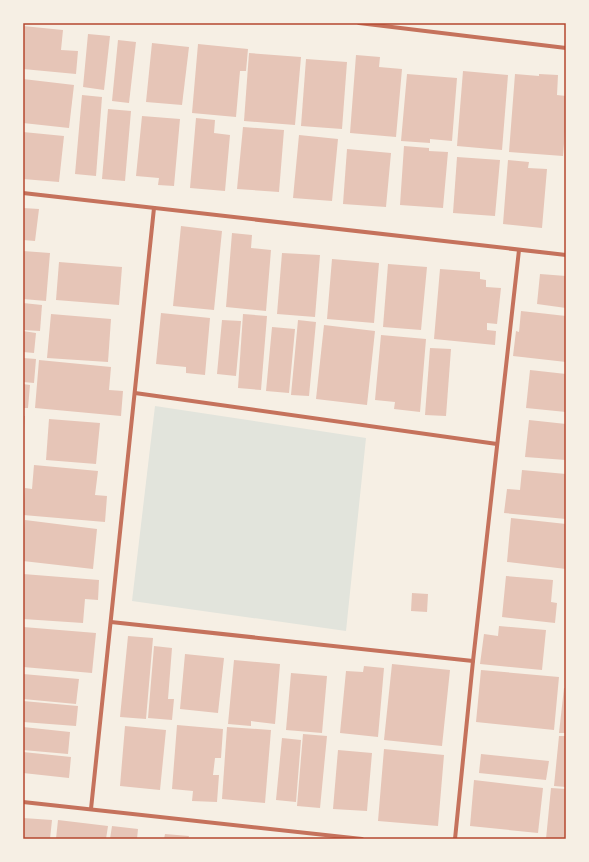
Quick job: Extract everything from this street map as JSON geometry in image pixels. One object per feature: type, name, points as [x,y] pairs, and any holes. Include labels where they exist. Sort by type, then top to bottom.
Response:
[{"type":"street","points":[[359,23],[566,48]]},
{"type":"street","points":[[23,193],[566,255]]},
{"type":"street","points":[[92,809],[154,208]]},
{"type":"street","points":[[454,839],[519,250]]},
{"type":"street","points":[[135,393],[497,444]]},
{"type":"street","points":[[111,622],[473,661]]},
{"type":"street","points":[[23,802],[362,839]]},
{"type":"shaded area","points":[[155,406],[366,438],[346,631],[132,601]]},
{"type":"building","points":[[23,26],[63,30],[61,50],[78,51],[76,74],[23,69]]},
{"type":"building","points":[[88,34],[110,36],[104,90],[83,87]]},
{"type":"building","points":[[118,40],[136,42],[129,103],[112,101]]},
{"type":"building","points":[[152,43],[189,47],[182,105],[146,102]]},
{"type":"building","points":[[198,44],[248,49],[246,71],[240,71],[236,117],[192,113]]},
{"type":"building","points":[[249,53],[301,57],[295,125],[244,121]]},
{"type":"building","points":[[356,55],[380,57],[379,67],[402,69],[396,137],[350,133]]},
{"type":"building","points":[[306,59],[347,62],[342,129],[301,126]]},
{"type":"building","points":[[463,71],[508,75],[502,150],[457,146]]},
{"type":"building","points":[[407,74],[457,78],[452,141],[430,139],[430,143],[401,141]]},
{"type":"building","points":[[515,74],[539,76],[539,74],[558,75],[557,95],[566,96],[563,156],[509,152]]},
{"type":"building","points":[[23,79],[74,85],[69,128],[23,123]]},
{"type":"building","points":[[82,95],[102,97],[96,176],[75,174]]},
{"type":"building","points":[[108,109],[131,111],[125,181],[102,179]]},
{"type":"building","points":[[142,116],[180,119],[174,186],[158,185],[159,178],[136,176]]},
{"type":"building","points":[[196,118],[215,120],[214,133],[230,135],[225,191],[190,188]]},
{"type":"building","points":[[243,127],[284,130],[279,192],[237,189]]},
{"type":"building","points":[[23,132],[64,136],[59,182],[23,179]]},
{"type":"building","points":[[299,135],[338,139],[332,201],[293,198]]},
{"type":"building","points":[[404,146],[429,148],[429,151],[448,152],[443,208],[400,205]]},
{"type":"building","points":[[347,149],[391,153],[386,207],[343,204]]},
{"type":"building","points":[[457,157],[500,160],[495,216],[453,213]]},
{"type":"building","points":[[508,160],[529,162],[528,168],[547,169],[542,228],[503,224]]},
{"type":"building","points":[[23,208],[39,209],[35,241],[23,240]]},
{"type":"building","points":[[181,226],[222,231],[214,310],[173,306]]},
{"type":"building","points":[[232,233],[252,235],[251,248],[271,250],[266,311],[226,307]]},
{"type":"building","points":[[23,251],[50,253],[46,301],[23,299]]},
{"type":"building","points":[[282,253],[320,255],[315,317],[277,314]]},
{"type":"building","points":[[332,259],[379,263],[374,323],[327,319]]},
{"type":"building","points":[[59,262],[122,267],[119,305],[56,300]]},
{"type":"building","points":[[388,264],[427,267],[421,330],[383,327]]},
{"type":"building","points":[[440,269],[480,272],[480,279],[486,280],[486,287],[501,288],[497,324],[487,323],[487,330],[496,331],[495,345],[434,339]]},
{"type":"building","points":[[540,274],[566,276],[566,308],[537,304]]},
{"type":"building","points":[[23,303],[42,305],[40,331],[23,330]]},
{"type":"building","points":[[521,311],[566,316],[566,362],[513,356],[516,331],[519,332]]},
{"type":"building","points":[[161,313],[210,318],[205,375],[186,373],[186,367],[156,364]]},
{"type":"building","points":[[51,314],[111,319],[108,362],[47,358]]},
{"type":"building","points":[[243,314],[267,316],[261,390],[238,388]]},
{"type":"building","points":[[222,320],[241,321],[236,376],[217,374]]},
{"type":"building","points":[[298,320],[316,322],[309,396],[291,395]]},
{"type":"building","points":[[324,325],[375,331],[367,405],[316,399]]},
{"type":"building","points":[[272,327],[295,329],[289,393],[266,391]]},
{"type":"building","points":[[23,331],[36,333],[34,353],[23,352]]},
{"type":"building","points":[[381,335],[426,339],[420,412],[394,409],[395,402],[375,400]]},
{"type":"building","points":[[430,348],[451,349],[446,416],[425,415]]},
{"type":"building","points":[[23,358],[36,359],[34,383],[23,382]]},
{"type":"building","points":[[39,360],[111,367],[109,390],[123,391],[121,416],[35,408]]},
{"type":"building","points":[[530,370],[566,374],[566,412],[526,408]]},
{"type":"building","points":[[23,384],[30,385],[28,408],[23,408]]},
{"type":"building","points":[[23,416],[25,416],[24,431],[23,431]]},
{"type":"building","points":[[49,419],[100,423],[96,464],[46,460]]},
{"type":"building","points":[[529,420],[566,424],[566,460],[525,457]]},
{"type":"building","points":[[34,465],[98,471],[95,495],[107,496],[105,522],[23,515],[25,488],[32,489]]},
{"type":"building","points":[[522,470],[566,474],[566,519],[504,513],[507,489],[520,490]]},
{"type":"building","points":[[511,518],[566,524],[566,569],[507,562]]},
{"type":"building","points":[[25,520],[97,529],[93,569],[23,561]]},
{"type":"building","points":[[23,574],[99,580],[98,600],[85,599],[83,623],[23,619]]},
{"type":"building","points":[[506,576],[553,580],[551,602],[557,603],[555,623],[502,617]]},
{"type":"building","points":[[412,593],[428,594],[427,612],[411,611]]},
{"type":"building","points":[[499,626],[546,630],[542,670],[480,664],[484,634],[498,636]]},
{"type":"building","points":[[23,627],[96,633],[92,673],[23,667]]},
{"type":"building","points":[[128,636],[153,638],[146,719],[120,717]]},
{"type":"building","points":[[154,646],[172,648],[168,699],[174,699],[172,720],[148,718]]},
{"type":"building","points":[[185,654],[224,658],[218,713],[180,709]]},
{"type":"building","points":[[234,660],[280,664],[275,724],[251,721],[251,726],[228,724]]},
{"type":"building","points":[[392,664],[450,670],[442,746],[384,740]]},
{"type":"building","points":[[364,666],[384,668],[378,737],[340,733],[346,671],[363,672]]},
{"type":"building","points":[[481,670],[559,677],[554,730],[476,722]]},
{"type":"building","points":[[291,673],[327,676],[322,733],[286,730]]},
{"type":"building","points":[[23,674],[79,679],[76,704],[23,699]]},
{"type":"building","points":[[564,688],[566,688],[566,733],[559,733]]},
{"type":"building","points":[[23,701],[78,706],[76,726],[23,722]]},
{"type":"building","points":[[177,725],[223,729],[221,758],[215,758],[213,775],[219,775],[217,802],[192,801],[193,791],[172,789]]},
{"type":"building","points":[[125,726],[166,730],[160,790],[120,786]]},
{"type":"building","points":[[23,727],[70,732],[68,754],[23,750]]},
{"type":"building","points":[[227,727],[271,730],[265,803],[222,799]]},
{"type":"building","points":[[303,734],[327,736],[320,808],[297,806]]},
{"type":"building","points":[[559,736],[566,736],[566,787],[554,786]]},
{"type":"building","points":[[282,738],[301,740],[296,802],[276,800]]},
{"type":"building","points":[[384,749],[444,755],[438,826],[378,821]]},
{"type":"building","points":[[338,750],[372,753],[367,811],[333,809]]},
{"type":"building","points":[[23,752],[71,757],[69,778],[23,773]]},
{"type":"building","points":[[481,754],[549,761],[546,780],[479,773]]},
{"type":"building","points":[[474,780],[543,788],[538,833],[470,826]]},
{"type":"building","points":[[551,788],[566,789],[566,839],[546,839]]},
{"type":"building","points":[[23,818],[52,820],[50,839],[23,839]]},
{"type":"building","points":[[58,820],[108,826],[106,839],[56,839]]},
{"type":"building","points":[[112,826],[138,829],[137,839],[110,839]]},
{"type":"building","points":[[165,834],[189,836],[188,839],[164,839]]}]
